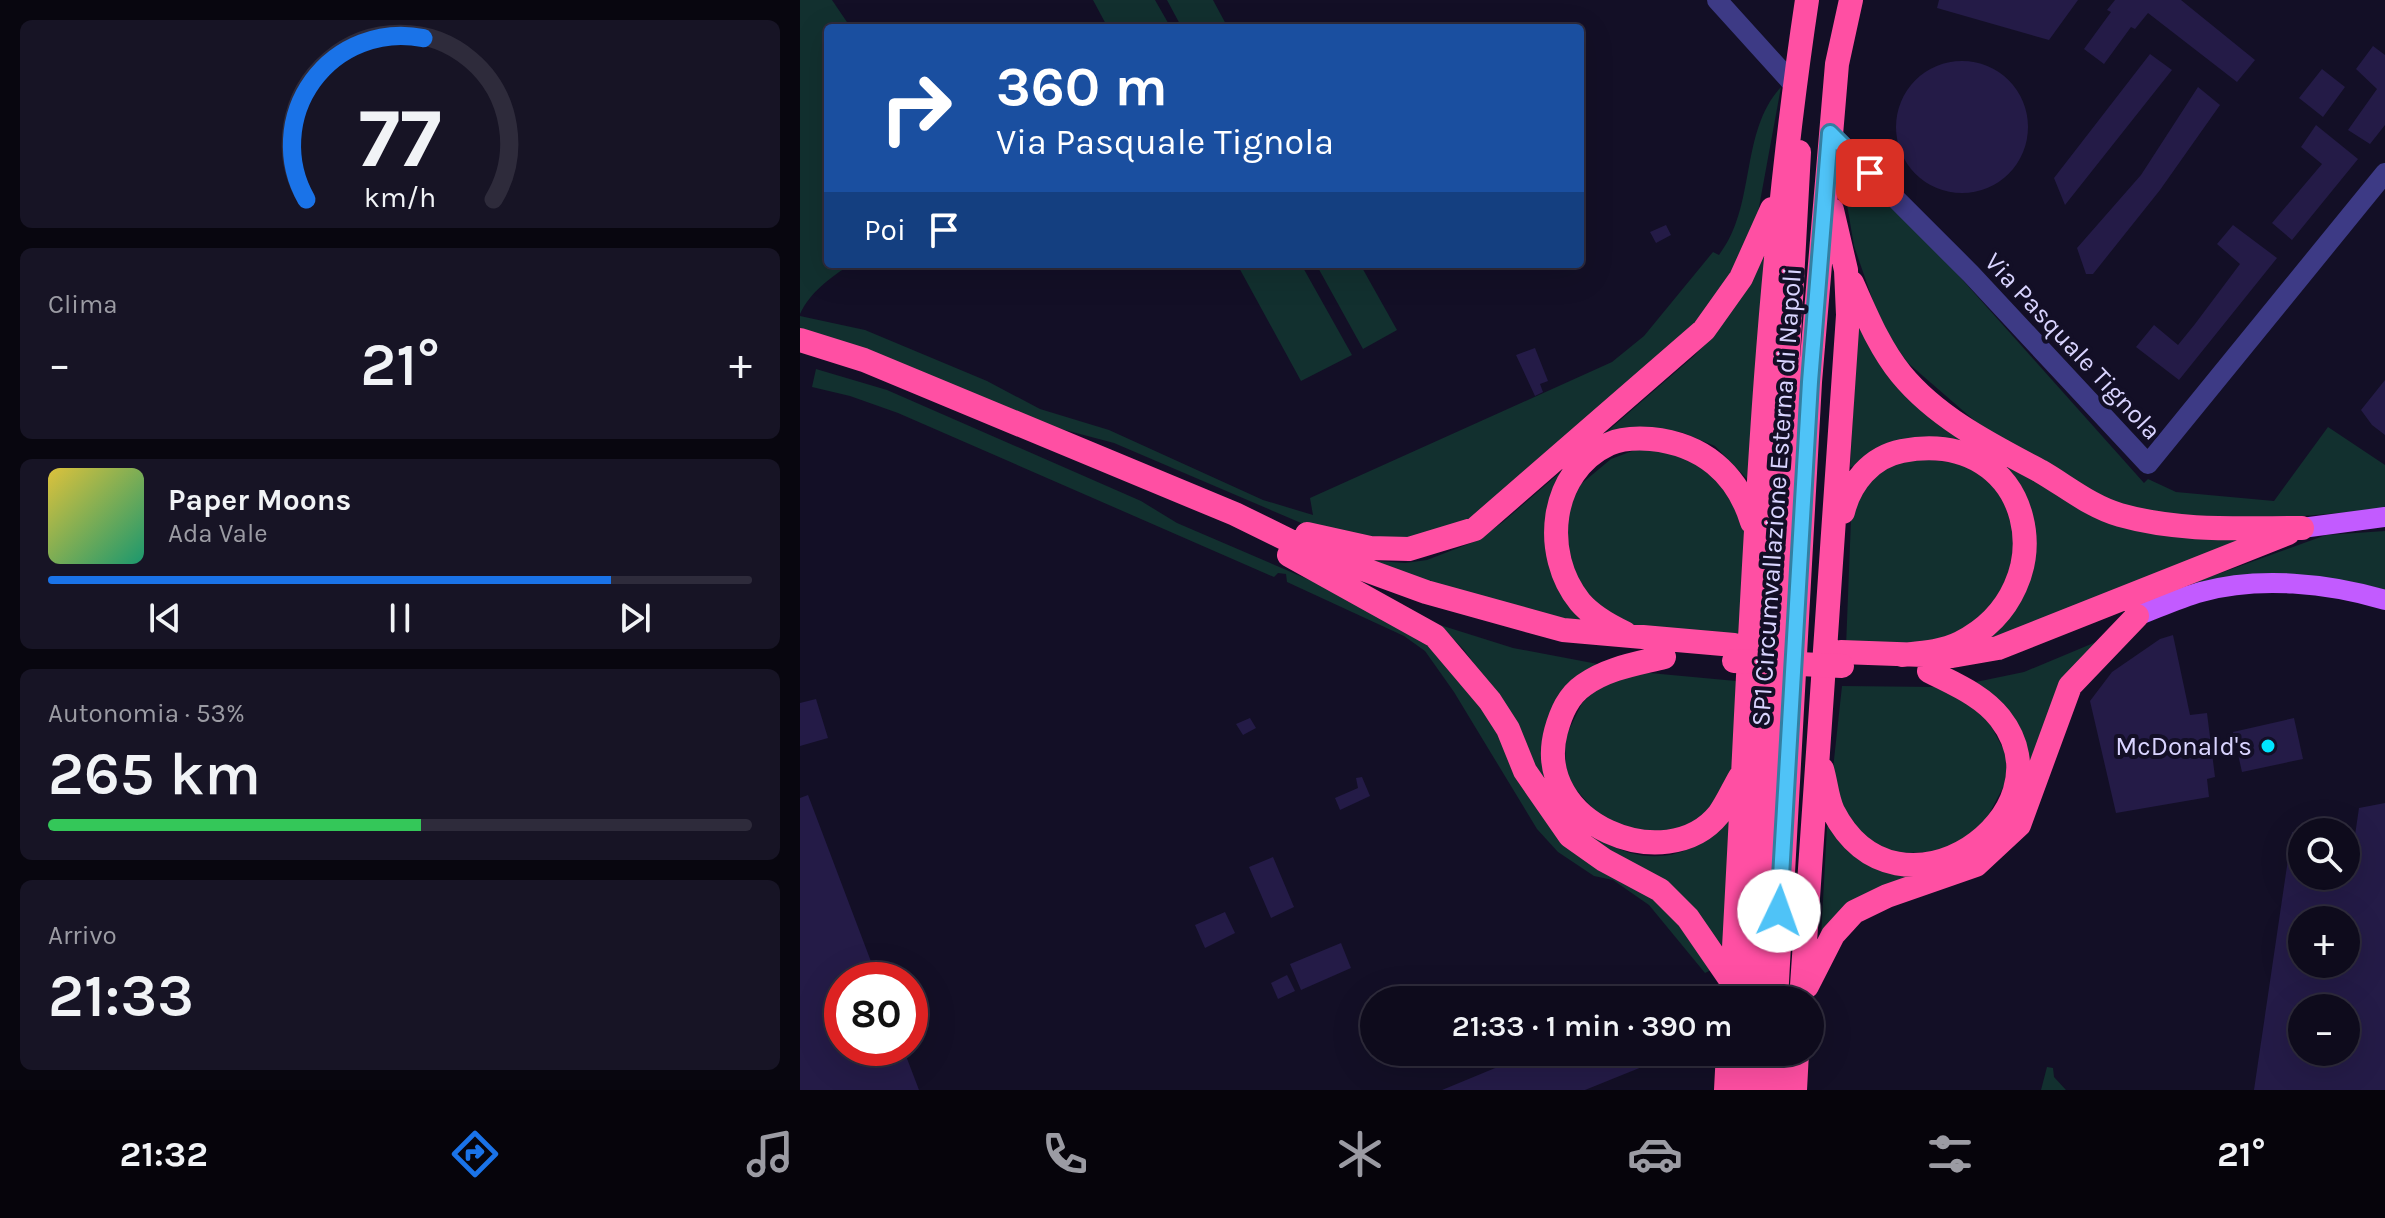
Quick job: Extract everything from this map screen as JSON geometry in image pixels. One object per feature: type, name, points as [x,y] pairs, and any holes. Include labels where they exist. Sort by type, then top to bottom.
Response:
[{"type":"highway","points":[[1732,986],[1756,532],[1779,193],[1807,0]]},
{"type":"highway","name":"SP1 Circumvallazione Esterna di Napoli","points":[[1754,986],[1799,147],[1820,0]]},
{"type":"highway","name":"SP1 Circumvallazione Esterna di Napoli","points":[[1777,986],[1806,446],[1826,176],[1837,64],[1851,0]]},
{"type":"highway","points":[[1235,514],[1319,538],[1370,548],[1409,549],[1475,529],[1704,330],[1741,278],[1799,147]]},
{"type":"highway","points":[[1802,986],[1816,742],[1835,546],[1848,315],[1846,270],[1826,176]]},
{"type":"highway","points":[[1846,270],[1874,333],[1901,374],[1935,408],[2001,452],[2117,514],[2194,529],[2302,528]]},
{"type":"highway","points":[[800,340],[864,360],[1235,514],[1300,546],[1426,592],[1563,630],[1734,653],[1842,659],[1929,671],[1963,670],[2003,661],[2137,616]]},
{"type":"highway","points":[[800,357],[971,414],[1028,445],[1289,555],[1474,621],[1560,642],[1664,657]]},
{"type":"highway","points":[[1636,639],[1606,623],[1581,604],[1556,557],[1556,519],[1568,484],[1578,468],[1608,444],[1626,439],[1686,446],[1713,461],[1735,483],[1746,501],[1756,532]]},
{"type":"highway","points":[[1835,546],[1848,492],[1871,464],[1893,453],[1921,447],[1953,451],[1996,470],[2021,510],[2025,542],[2020,571],[2002,609],[1984,627],[1960,643],[1939,651],[1842,659]]},
{"type":"highway","points":[[1901,655],[1952,656],[1998,648],[2302,528]]},
{"type":"highway","points":[[1289,555],[1435,636],[1490,701],[1508,729],[1525,771],[1570,836],[1604,860],[1660,890],[1688,918],[1729,986]]},
{"type":"highway","points":[[1808,986],[1833,935],[1854,912],[1887,896],[1944,879],[1976,865],[2019,825],[2070,686],[2137,616]]},
{"type":"highway","points":[[1734,653],[1664,657],[1615,668],[1582,686],[1562,710],[1552,745],[1556,775],[1568,802],[1590,824],[1622,838],[1663,842],[1693,832],[1717,816],[1743,771]]},
{"type":"highway","points":[[1816,742],[1832,809],[1850,835],[1871,854],[1893,862],[1925,864],[1954,859],[1979,844],[2009,804],[2016,769],[2012,742],[2001,719],[1977,695],[1929,671]]},
{"type":"highway","points":[[1726,1090],[1727,1066]]},
{"type":"highway","points":[[1748,1090],[1749,1066]]},
{"type":"highway","points":[[1772,1090],[1773,1066]]},
{"type":"highway","points":[[1795,1090],[1796,1066]]},
{"type":"main road","points":[[2302,528],[2385,517]]},
{"type":"main road","points":[[2137,616],[2202,592],[2251,585],[2300,585],[2385,600]]},
{"type":"street","points":[[1717,0],[1793,84]]},
{"type":"street","name":"Via Pasquale Tignola","points":[[1830,133],[1971,274],[2148,464],[2385,173]]},
{"type":"green space","points":[[800,0],[832,0],[848,24],[824,24],[824,268],[846,268],[815,292],[800,314]]},
{"type":"green space","points":[[1093,0],[1155,0],[1169,24],[1106,24]]},
{"type":"green space","points":[[1167,0],[1213,0],[1226,24],[1180,24]]},
{"type":"green space","points":[[1781,87],[1757,218],[1722,298],[1470,525],[1409,544],[1320,531],[1114,443],[1046,425],[800,332],[800,316],[865,330],[987,381],[1040,409],[1109,430],[1263,500],[1313,515],[1310,498],[1612,362],[1644,336],[1713,252],[1719,255],[1731,236],[1739,215],[1759,126],[1768,105]]},
{"type":"green space","points":[[1853,167],[1952,268],[2144,483],[2148,479],[2176,492],[2274,501],[2328,427],[2385,465],[2385,509],[2221,523],[2112,505],[1976,422],[1908,363],[1882,327],[1854,246],[1843,181],[1847,168]]},
{"type":"green space","points":[[1763,255],[1769,258],[1750,482],[1715,446],[1681,432],[1656,430],[1633,432],[1557,493],[1584,622],[1517,610],[1365,560],[1405,563],[1427,560],[1476,541],[1503,522],[1694,356],[1712,337]]},
{"type":"green space","points":[[1239,268],[1303,268],[1352,355],[1301,381]]},
{"type":"green space","points":[[1318,268],[1362,268],[1397,330],[1363,349]]},
{"type":"green space","points":[[1858,325],[1878,350],[2090,510],[2259,534],[2166,575],[1987,639],[2006,620],[2034,557],[1975,450],[1850,467]]},
{"type":"green space","points":[[816,369],[887,390],[1141,501],[1177,523],[1389,614],[1427,638],[1464,676],[1536,795],[1668,908],[1713,969],[1705,973],[1649,905],[1613,880],[1594,876],[1558,852],[1537,829],[1454,692],[1425,651],[1404,636],[1287,582],[1286,574],[1278,573],[1274,577],[898,413],[812,387]]},
{"type":"green space","points":[[1662,448],[1714,469],[1746,519],[1740,640],[1631,632],[1578,595],[1564,519],[1581,484],[1611,459],[1635,450]]},
{"type":"green space","points":[[1907,457],[1972,465],[2001,495],[2015,534],[2007,589],[1957,640],[1846,647],[1851,519],[1868,478]]},
{"type":"green space","points":[[2385,531],[2385,590],[2338,580],[2288,576],[2190,584],[2326,535]]},
{"type":"green space","points":[[1440,625],[1513,648],[1603,665],[1562,705],[1568,813],[1595,837],[1611,846],[1645,856],[1681,852],[1703,841],[1733,815],[1727,951],[1685,902],[1584,837],[1550,792],[1492,688],[1464,650]]},
{"type":"green space","points":[[2096,642],[2025,789],[1971,683],[2024,672]]},
{"type":"green space","points":[[1639,672],[1736,681],[1735,764],[1722,798],[1677,835],[1615,834],[1566,778],[1565,738],[1582,703],[1601,685]]},
{"type":"green space","points":[[1842,686],[1936,687],[1982,709],[2006,754],[2007,780],[1979,833],[1936,852],[1895,853],[1866,838],[1842,807],[1833,769]]},
{"type":"green space","points":[[1831,821],[1838,833],[1940,869],[1821,937],[1827,827]]},
{"type":"green space","points":[[2047,1067],[2053,1068],[2054,1077],[2066,1090],[2041,1090]]},
{"type":"building","points":[[1939,0],[2078,0],[2049,40],[1937,8]]},
{"type":"building","points":[[2115,0],[2181,0],[2255,60],[2237,82],[2148,13],[2135,29],[2131,27],[2104,64],[2084,49],[2111,12],[2107,10]]},
{"type":"building","points":[[2373,46],[2385,55],[2385,125],[2370,144],[2348,130],[2377,89],[2356,69]]},
{"type":"building","points":[[2150,54],[2172,70],[2065,205],[2054,178]]},
{"type":"building","points":[[1962,61],[1987,66],[2009,80],[2023,102],[2028,127],[2023,152],[2009,174],[1987,188],[1962,193],[1937,188],[1915,174],[1901,152],[1896,127],[1901,102],[1915,80],[1937,66]]},
{"type":"building","points":[[2322,69],[2345,87],[2323,117],[2299,98]]},
{"type":"building","points":[[2198,87],[2220,105],[2160,190],[2093,274],[2086,274],[2077,248],[2141,175]]},
{"type":"building","points":[[2316,125],[2358,159],[2292,240],[2272,223],[2322,164],[2301,147]]},
{"type":"building","points":[[1666,225],[1671,235],[1656,243],[1650,232]]},
{"type":"building","points":[[2233,225],[2277,258],[2179,380],[2136,347],[2154,325],[2178,345],[2195,324],[2240,264],[2217,244]]},
{"type":"building","points":[[1535,348],[1548,381],[1540,384],[1543,392],[1535,396],[1516,355]]},
{"type":"building","points":[[2385,380],[2385,435],[2372,425],[2361,410]]},
{"type":"building","points":[[2173,635],[2190,715],[2207,713],[2215,777],[2207,779],[2209,797],[2116,813],[2090,701],[2112,672],[2160,639]]},
{"type":"building","points":[[816,699],[828,738],[800,746],[800,703]]},
{"type":"building","points":[[1250,718],[1256,728],[1243,735],[1236,724]]},
{"type":"building","name":"McDonald's","points":[[2294,718],[2303,759],[2242,772],[2233,732]]},
{"type":"building","points":[[1362,777],[1370,796],[1340,810],[1335,798],[1358,788],[1356,778]]},
{"type":"building","points":[[808,795],[871,962],[824,962],[824,1066],[910,1066],[919,1090],[800,1090],[800,798]]},
{"type":"building","points":[[2385,803],[2385,1090],[2254,1090],[2288,859],[2288,890],[2360,890],[2360,818],[2358,818],[2359,808]]},
{"type":"building","points":[[1273,857],[1294,907],[1271,918],[1249,867]]},
{"type":"building","points":[[1225,912],[1235,933],[1205,948],[1195,925]]},
{"type":"building","points":[[1341,943],[1351,968],[1301,990],[1290,964]]},
{"type":"building","points":[[1287,975],[1295,991],[1278,999],[1271,983]]},
{"type":"building","points":[[1500,1066],[1644,1066],[1585,1090],[1442,1090]]},
{"type":"place","name":"McDonald's","points":[[2268,746]]},
{"type":"route","points":[[1779,911],[1810,382],[1830,133],[1870,173]]}]
